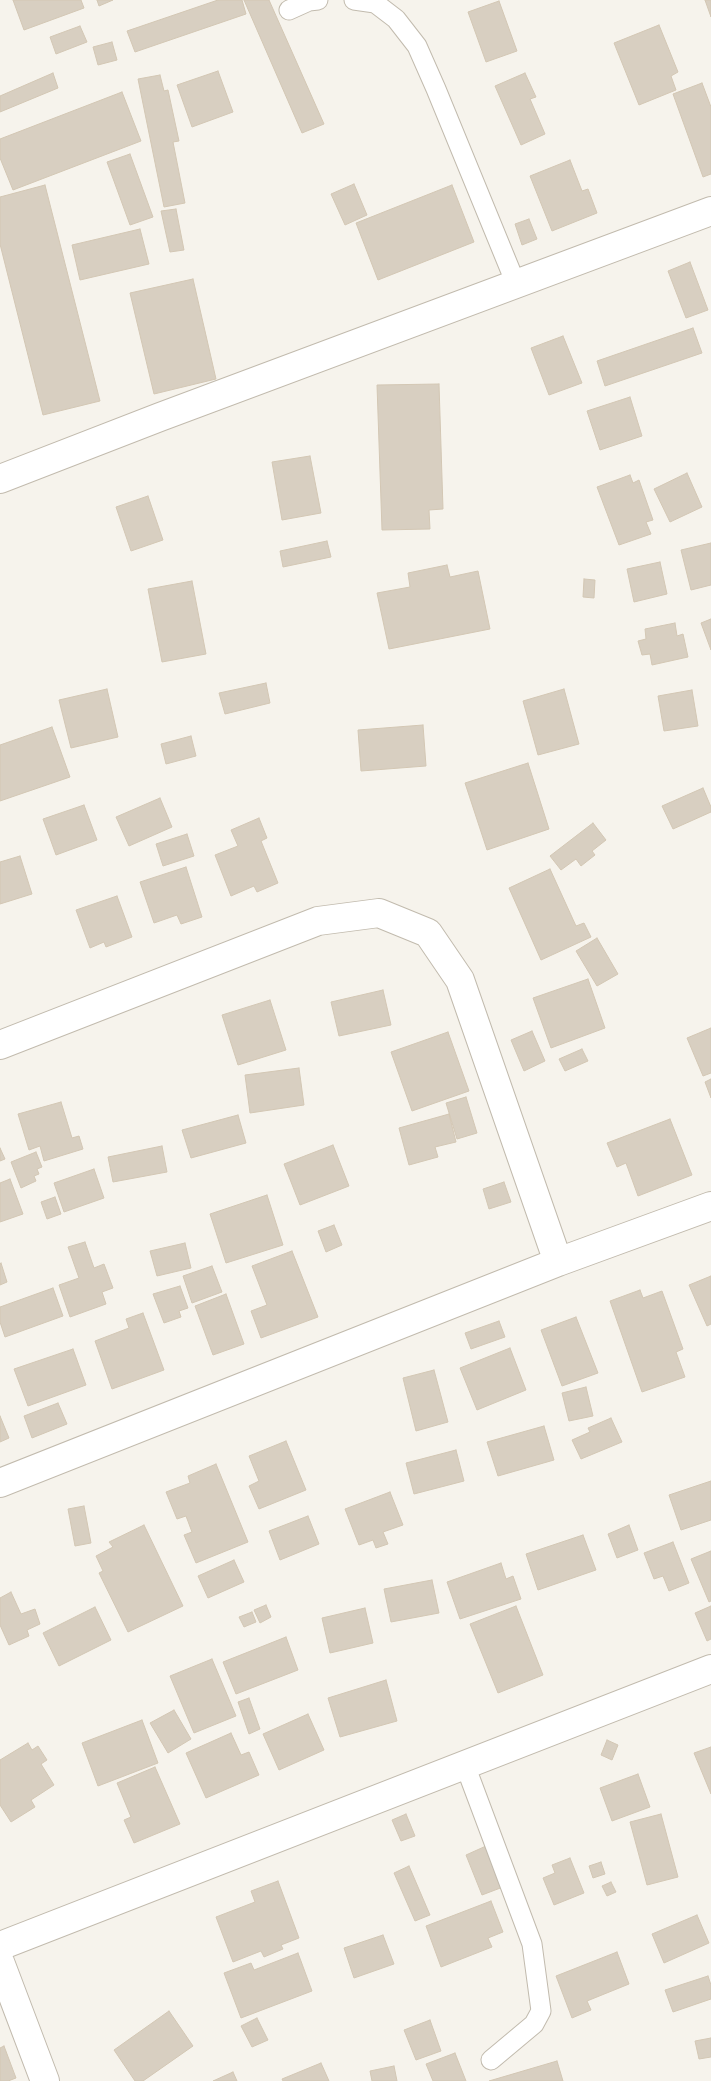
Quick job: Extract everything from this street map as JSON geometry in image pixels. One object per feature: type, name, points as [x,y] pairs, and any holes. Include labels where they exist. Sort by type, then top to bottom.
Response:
[{"type":"street","points":[[0,480],[160,417],[711,211]]},
{"type":"street","points":[[0,1045],[318,921],[379,913],[428,933],[460,980],[558,1262]]},
{"type":"street","points":[[0,1483],[558,1262],[711,1206]]},
{"type":"street","points":[[0,1946],[711,1669]]},
{"type":"street","points":[[0,1962],[45,2081]]},
{"type":"lane","points":[[289,10],[309,1],[318,0]]},
{"type":"lane","points":[[354,0],[375,3],[396,19],[417,46],[516,284]]},
{"type":"lane","points":[[465,1765],[532,1944],[541,2011],[534,2024],[491,2060]]},
{"type":"building","points":[[13,0],[81,0],[84,8],[24,30]]},
{"type":"building","points":[[97,0],[113,0],[99,6]]},
{"type":"building","points":[[218,0],[242,0],[246,14],[135,52],[127,31]]},
{"type":"building","points":[[244,0],[269,0],[324,124],[302,133]]},
{"type":"building","points":[[705,0],[711,0],[711,17]]},
{"type":"building","points":[[499,1],[517,51],[486,62],[468,12]]},
{"type":"building","points":[[659,25],[678,72],[671,76],[676,90],[639,105],[614,43]]},
{"type":"building","points":[[80,26],[87,42],[56,54],[50,37]]},
{"type":"building","points":[[112,42],[117,60],[98,65],[93,47]]},
{"type":"building","points":[[218,71],[233,112],[192,127],[177,85]]},
{"type":"building","points":[[53,73],[58,88],[0,112],[0,96]]},
{"type":"building","points":[[525,73],[536,97],[530,99],[545,134],[521,145],[495,86]]},
{"type":"building","points":[[160,75],[164,91],[168,90],[179,141],[173,142],[185,203],[164,207],[138,79]]},
{"type":"building","points":[[702,83],[711,107],[711,174],[703,177],[673,94]]},
{"type":"building","points":[[122,92],[141,141],[13,190],[0,158],[0,139]]},
{"type":"building","points":[[130,154],[153,217],[130,225],[107,162]]},
{"type":"building","points":[[570,160],[582,191],[588,189],[597,213],[552,231],[530,176]]},
{"type":"building","points":[[354,184],[367,215],[345,225],[331,194]]},
{"type":"building","points":[[45,185],[100,401],[43,415],[0,244],[0,197]]},
{"type":"building","points":[[452,185],[474,242],[378,280],[356,223]]},
{"type":"building","points":[[176,209],[184,250],[170,252],[161,211]]},
{"type":"building","points":[[529,219],[537,239],[522,245],[515,224]]},
{"type":"building","points":[[140,229],[149,264],[80,280],[72,245]]},
{"type":"building","points":[[690,262],[708,310],[686,318],[668,271]]},
{"type":"building","points":[[193,279],[216,379],[154,394],[130,293]]},
{"type":"building","points":[[693,328],[702,353],[605,386],[597,361]]},
{"type":"building","points":[[563,336],[582,383],[549,395],[531,348]]},
{"type":"building","points":[[439,384],[443,509],[429,510],[430,529],[382,530],[377,385]]},
{"type":"building","points":[[630,397],[642,436],[600,450],[587,411]]},
{"type":"building","points":[[310,456],[321,513],[282,520],[272,462]]},
{"type":"building","points":[[687,473],[702,507],[670,522],[654,489]]},
{"type":"building","points":[[630,475],[633,483],[639,480],[653,520],[646,522],[651,534],[619,545],[597,487]]},
{"type":"building","points":[[148,496],[163,540],[131,551],[116,507]]},
{"type":"building","points":[[327,541],[331,557],[283,567],[280,551]]},
{"type":"building","points":[[711,543],[711,585],[691,590],[681,550]]},
{"type":"building","points":[[660,562],[667,594],[634,602],[627,569]]},
{"type":"building","points":[[447,565],[450,577],[478,571],[490,629],[389,649],[377,593],[410,587],[408,573]]},
{"type":"building","points":[[584,579],[595,580],[594,598],[583,597]]},
{"type":"building","points":[[192,581],[206,654],[162,662],[148,589]]},
{"type":"building","points":[[711,619],[711,650],[701,623]]},
{"type":"building","points":[[675,623],[677,636],[683,634],[688,657],[652,665],[650,654],[642,655],[638,641],[646,639],[645,629]]},
{"type":"building","points":[[266,683],[270,703],[225,714],[219,693]]},
{"type":"building","points":[[107,689],[118,737],[71,748],[59,700]]},
{"type":"building","points":[[564,689],[579,744],[538,755],[523,701]]},
{"type":"building","points":[[692,690],[698,726],[664,731],[658,696]]},
{"type":"building","points":[[423,725],[426,766],[361,771],[358,730]]},
{"type":"building","points":[[52,727],[70,777],[0,801],[0,745]]},
{"type":"building","points":[[191,736],[196,756],[166,764],[161,744]]},
{"type":"building","points":[[528,763],[549,829],[487,850],[465,783]]},
{"type":"building","points":[[703,788],[711,807],[711,812],[673,829],[662,806]]},
{"type":"building","points":[[160,798],[172,827],[129,846],[116,817]]},
{"type":"building","points":[[84,805],[97,840],[56,855],[43,819]]},
{"type":"building","points":[[259,818],[267,838],[261,841],[278,883],[257,892],[254,886],[231,896],[215,855],[238,846],[231,830]]},
{"type":"building","points":[[593,823],[606,840],[592,851],[595,855],[581,866],[576,859],[561,870],[550,856]]},
{"type":"building","points":[[187,834],[194,856],[163,866],[156,844]]},
{"type":"building","points":[[20,856],[32,894],[0,904],[0,862]]},
{"type":"building","points":[[186,867],[202,917],[181,924],[177,915],[154,923],[140,882]]},
{"type":"building","points":[[550,869],[576,926],[584,923],[591,937],[541,960],[509,888]]},
{"type":"building","points":[[117,896],[132,937],[106,947],[104,942],[90,948],[76,910]]},
{"type":"building","points":[[597,938],[618,974],[597,986],[576,951]]},
{"type":"building","points":[[588,979],[605,1028],[551,1048],[533,998]]},
{"type":"building","points":[[383,990],[391,1025],[339,1036],[331,1002]]},
{"type":"building","points":[[270,1000],[286,1050],[238,1065],[222,1015]]},
{"type":"building","points":[[711,1028],[711,1073],[703,1076],[687,1038]]},
{"type":"building","points":[[532,1031],[545,1061],[524,1071],[511,1040]]},
{"type":"building","points":[[448,1032],[469,1091],[412,1111],[391,1052]]},
{"type":"building","points":[[582,1049],[588,1061],[565,1071],[559,1059]]},
{"type":"building","points":[[299,1068],[304,1105],[250,1113],[245,1075]]},
{"type":"building","points":[[711,1079],[711,1098],[705,1082]]},
{"type":"building","points":[[466,1097],[477,1133],[457,1139],[446,1103]]},
{"type":"building","points":[[61,1102],[72,1138],[79,1136],[83,1149],[44,1161],[40,1146],[29,1150],[18,1114]]},
{"type":"building","points":[[449,1114],[456,1142],[435,1147],[438,1157],[409,1165],[399,1128]]},
{"type":"building","points":[[238,1115],[246,1143],[191,1158],[182,1130]]},
{"type":"building","points":[[670,1119],[692,1175],[638,1196],[626,1163],[617,1167],[607,1143]]},
{"type":"building","points":[[333,1145],[349,1186],[300,1205],[284,1164]]},
{"type":"building","points":[[162,1146],[167,1172],[113,1182],[108,1157]]},
{"type":"building","points":[[0,1148],[5,1159],[0,1161]]},
{"type":"building","points":[[36,1152],[42,1167],[37,1169],[39,1174],[34,1176],[36,1181],[21,1188],[11,1162]]},
{"type":"building","points":[[94,1169],[104,1198],[64,1212],[54,1183]]},
{"type":"building","points":[[10,1179],[23,1214],[0,1222],[0,1183]]},
{"type":"building","points":[[504,1182],[511,1202],[489,1209],[483,1189]]},
{"type":"building","points":[[267,1195],[283,1245],[226,1263],[210,1214]]},
{"type":"building","points":[[55,1197],[61,1214],[47,1219],[41,1202]]},
{"type":"building","points":[[334,1225],[342,1245],[326,1252],[318,1231]]},
{"type":"building","points":[[85,1242],[94,1268],[104,1264],[113,1288],[102,1292],[106,1304],[70,1317],[59,1285],[79,1278],[68,1247]]},
{"type":"building","points":[[185,1243],[191,1268],[157,1276],[150,1251]]},
{"type":"building","points":[[292,1251],[318,1317],[261,1338],[251,1311],[267,1305],[252,1266]]},
{"type":"building","points":[[0,1264],[7,1282],[0,1285]]},
{"type":"building","points":[[212,1266],[222,1292],[192,1303],[183,1276]]},
{"type":"building","points":[[711,1276],[711,1324],[707,1326],[689,1285]]},
{"type":"building","points":[[180,1286],[188,1308],[179,1311],[181,1317],[164,1323],[153,1294]]},
{"type":"building","points":[[53,1288],[63,1316],[5,1337],[0,1322],[0,1307]]},
{"type":"building","points":[[640,1290],[643,1298],[662,1291],[683,1349],[676,1352],[685,1377],[642,1392],[610,1301]]},
{"type":"building","points":[[226,1294],[244,1344],[213,1355],[195,1306]]},
{"type":"building","points":[[143,1313],[164,1370],[112,1389],[95,1341],[129,1328],[126,1319]]},
{"type":"building","points":[[576,1317],[598,1373],[562,1386],[541,1330]]},
{"type":"building","points":[[499,1321],[505,1337],[471,1349],[465,1333]]},
{"type":"building","points":[[510,1348],[526,1390],[477,1410],[460,1368]]},
{"type":"building","points":[[73,1349],[86,1385],[28,1406],[14,1369]]},
{"type":"building","points":[[434,1370],[448,1422],[416,1431],[403,1378]]},
{"type":"building","points":[[586,1387],[593,1416],[569,1421],[562,1393]]},
{"type":"building","points":[[58,1403],[67,1424],[32,1438],[24,1416]]},
{"type":"building","points":[[0,1416],[9,1438],[0,1442]]},
{"type":"building","points":[[611,1418],[622,1442],[581,1459],[572,1440],[590,1432],[588,1428]]},
{"type":"building","points":[[544,1426],[554,1460],[498,1476],[487,1442]]},
{"type":"building","points":[[286,1441],[306,1490],[259,1509],[249,1486],[259,1481],[249,1456]]},
{"type":"building","points":[[456,1450],[464,1481],[414,1494],[406,1463]]},
{"type":"building","points":[[216,1464],[248,1542],[196,1563],[184,1535],[192,1532],[186,1516],[177,1519],[166,1492],[190,1483],[188,1476]]},
{"type":"building","points":[[711,1481],[711,1520],[681,1530],[669,1495]]},
{"type":"building","points":[[390,1492],[403,1525],[383,1532],[388,1544],[376,1548],[373,1540],[359,1545],[345,1509]]},
{"type":"building","points":[[84,1506],[91,1543],[75,1546],[68,1509]]},
{"type":"building","points":[[308,1516],[319,1544],[280,1560],[269,1531]]},
{"type":"building","points":[[144,1525],[183,1606],[128,1632],[99,1573],[103,1571],[96,1556],[113,1547],[109,1542]]},
{"type":"building","points":[[629,1525],[638,1550],[617,1558],[608,1534]]},
{"type":"building","points":[[583,1535],[596,1570],[538,1590],[526,1554]]},
{"type":"building","points":[[673,1542],[689,1583],[669,1591],[663,1576],[654,1579],[644,1553]]},
{"type":"building","points":[[711,1551],[711,1601],[709,1602],[691,1559]]},
{"type":"building","points":[[234,1560],[244,1582],[208,1598],[198,1576]]},
{"type":"building","points":[[501,1563],[506,1579],[513,1576],[521,1599],[460,1619],[447,1582]]},
{"type":"building","points":[[432,1580],[439,1613],[391,1622],[384,1589]]},
{"type":"building","points":[[11,1592],[21,1614],[35,1609],[40,1624],[27,1630],[29,1636],[9,1645],[0,1625],[0,1598]]},
{"type":"building","points":[[266,1605],[271,1617],[260,1623],[254,1610]]},
{"type":"building","points":[[516,1606],[543,1675],[498,1693],[470,1624]]},
{"type":"building","points":[[711,1606],[711,1639],[707,1641],[695,1613]]},
{"type":"building","points":[[95,1607],[111,1640],[59,1666],[43,1633]]},
{"type":"building","points":[[365,1608],[373,1643],[330,1653],[322,1618]]},
{"type":"building","points":[[252,1612],[256,1622],[244,1627],[239,1617]]},
{"type":"building","points":[[286,1637],[298,1670],[236,1694],[223,1662]]},
{"type":"building","points":[[212,1659],[236,1716],[194,1733],[170,1676]]},
{"type":"building","points":[[386,1680],[397,1721],[340,1737],[328,1698]]},
{"type":"building","points":[[249,1698],[260,1729],[249,1734],[238,1702]]},
{"type":"building","points":[[174,1710],[191,1739],[168,1753],[150,1723]]},
{"type":"building","points":[[308,1714],[324,1750],[279,1770],[263,1734]]},
{"type":"building","points":[[142,1720],[158,1763],[98,1786],[82,1743]]},
{"type":"building","points":[[231,1733],[241,1755],[249,1752],[259,1775],[206,1798],[186,1753]]},
{"type":"building","points":[[607,1740],[618,1745],[612,1760],[601,1755]]},
{"type":"building","points":[[28,1743],[32,1750],[38,1746],[47,1760],[41,1764],[54,1785],[31,1800],[35,1807],[11,1822],[0,1805],[0,1760]]},
{"type":"building","points":[[711,1747],[711,1794],[694,1753]]},
{"type":"building","points":[[155,1767],[180,1824],[134,1843],[124,1820],[131,1817],[117,1783]]},
{"type":"building","points":[[638,1774],[650,1807],[612,1821],[600,1788]]},
{"type":"building","points":[[406,1814],[415,1836],[401,1841],[392,1820]]},
{"type":"building","points":[[661,1814],[678,1877],[647,1885],[630,1822]]},
{"type":"building","points":[[486,1846],[503,1887],[482,1895],[466,1855]]},
{"type":"building","points":[[570,1858],[584,1893],[554,1905],[543,1878],[555,1873],[552,1865]]},
{"type":"building","points":[[601,1862],[605,1874],[593,1878],[589,1866]]},
{"type":"building","points":[[409,1866],[430,1915],[415,1921],[394,1873]]},
{"type":"building","points":[[278,1881],[299,1938],[281,1945],[283,1949],[264,1957],[261,1951],[233,1962],[216,1917],[255,1902],[251,1891]]},
{"type":"building","points":[[611,1882],[616,1892],[607,1896],[602,1886]]},
{"type":"building","points":[[491,1901],[503,1932],[488,1938],[492,1947],[441,1967],[426,1926]]},
{"type":"building","points":[[697,1915],[709,1943],[664,1963],[652,1934]]},
{"type":"building","points":[[383,1935],[394,1964],[354,1978],[344,1948]]},
{"type":"building","points":[[617,1952],[629,1984],[587,2001],[591,2010],[572,2018],[556,1976]]},
{"type":"building","points":[[298,1953],[312,1991],[241,2018],[224,1973],[251,1963],[254,1970]]},
{"type":"building","points":[[708,1976],[711,1985],[711,1999],[673,2012],[665,1990]]},
{"type":"building","points":[[169,2011],[193,2046],[143,2081],[135,2081],[114,2050]]},
{"type":"building","points":[[257,2018],[268,2040],[252,2047],[241,2026]]},
{"type":"building","points":[[430,2020],[441,2051],[416,2060],[404,2030]]},
{"type":"building","points":[[711,2038],[711,2057],[699,2059],[695,2041]]},
{"type":"building","points":[[4,2046],[16,2078],[0,2081],[0,2048]]},
{"type":"building","points":[[455,2053],[466,2081],[433,2081],[426,2064]]},
{"type":"building","points":[[557,2061],[563,2081],[489,2081]]},
{"type":"building","points":[[321,2063],[329,2081],[283,2081],[282,2079]]},
{"type":"building","points":[[394,2066],[397,2081],[372,2081],[370,2071]]},
{"type":"building","points":[[233,2072],[237,2081],[213,2081]]}]
